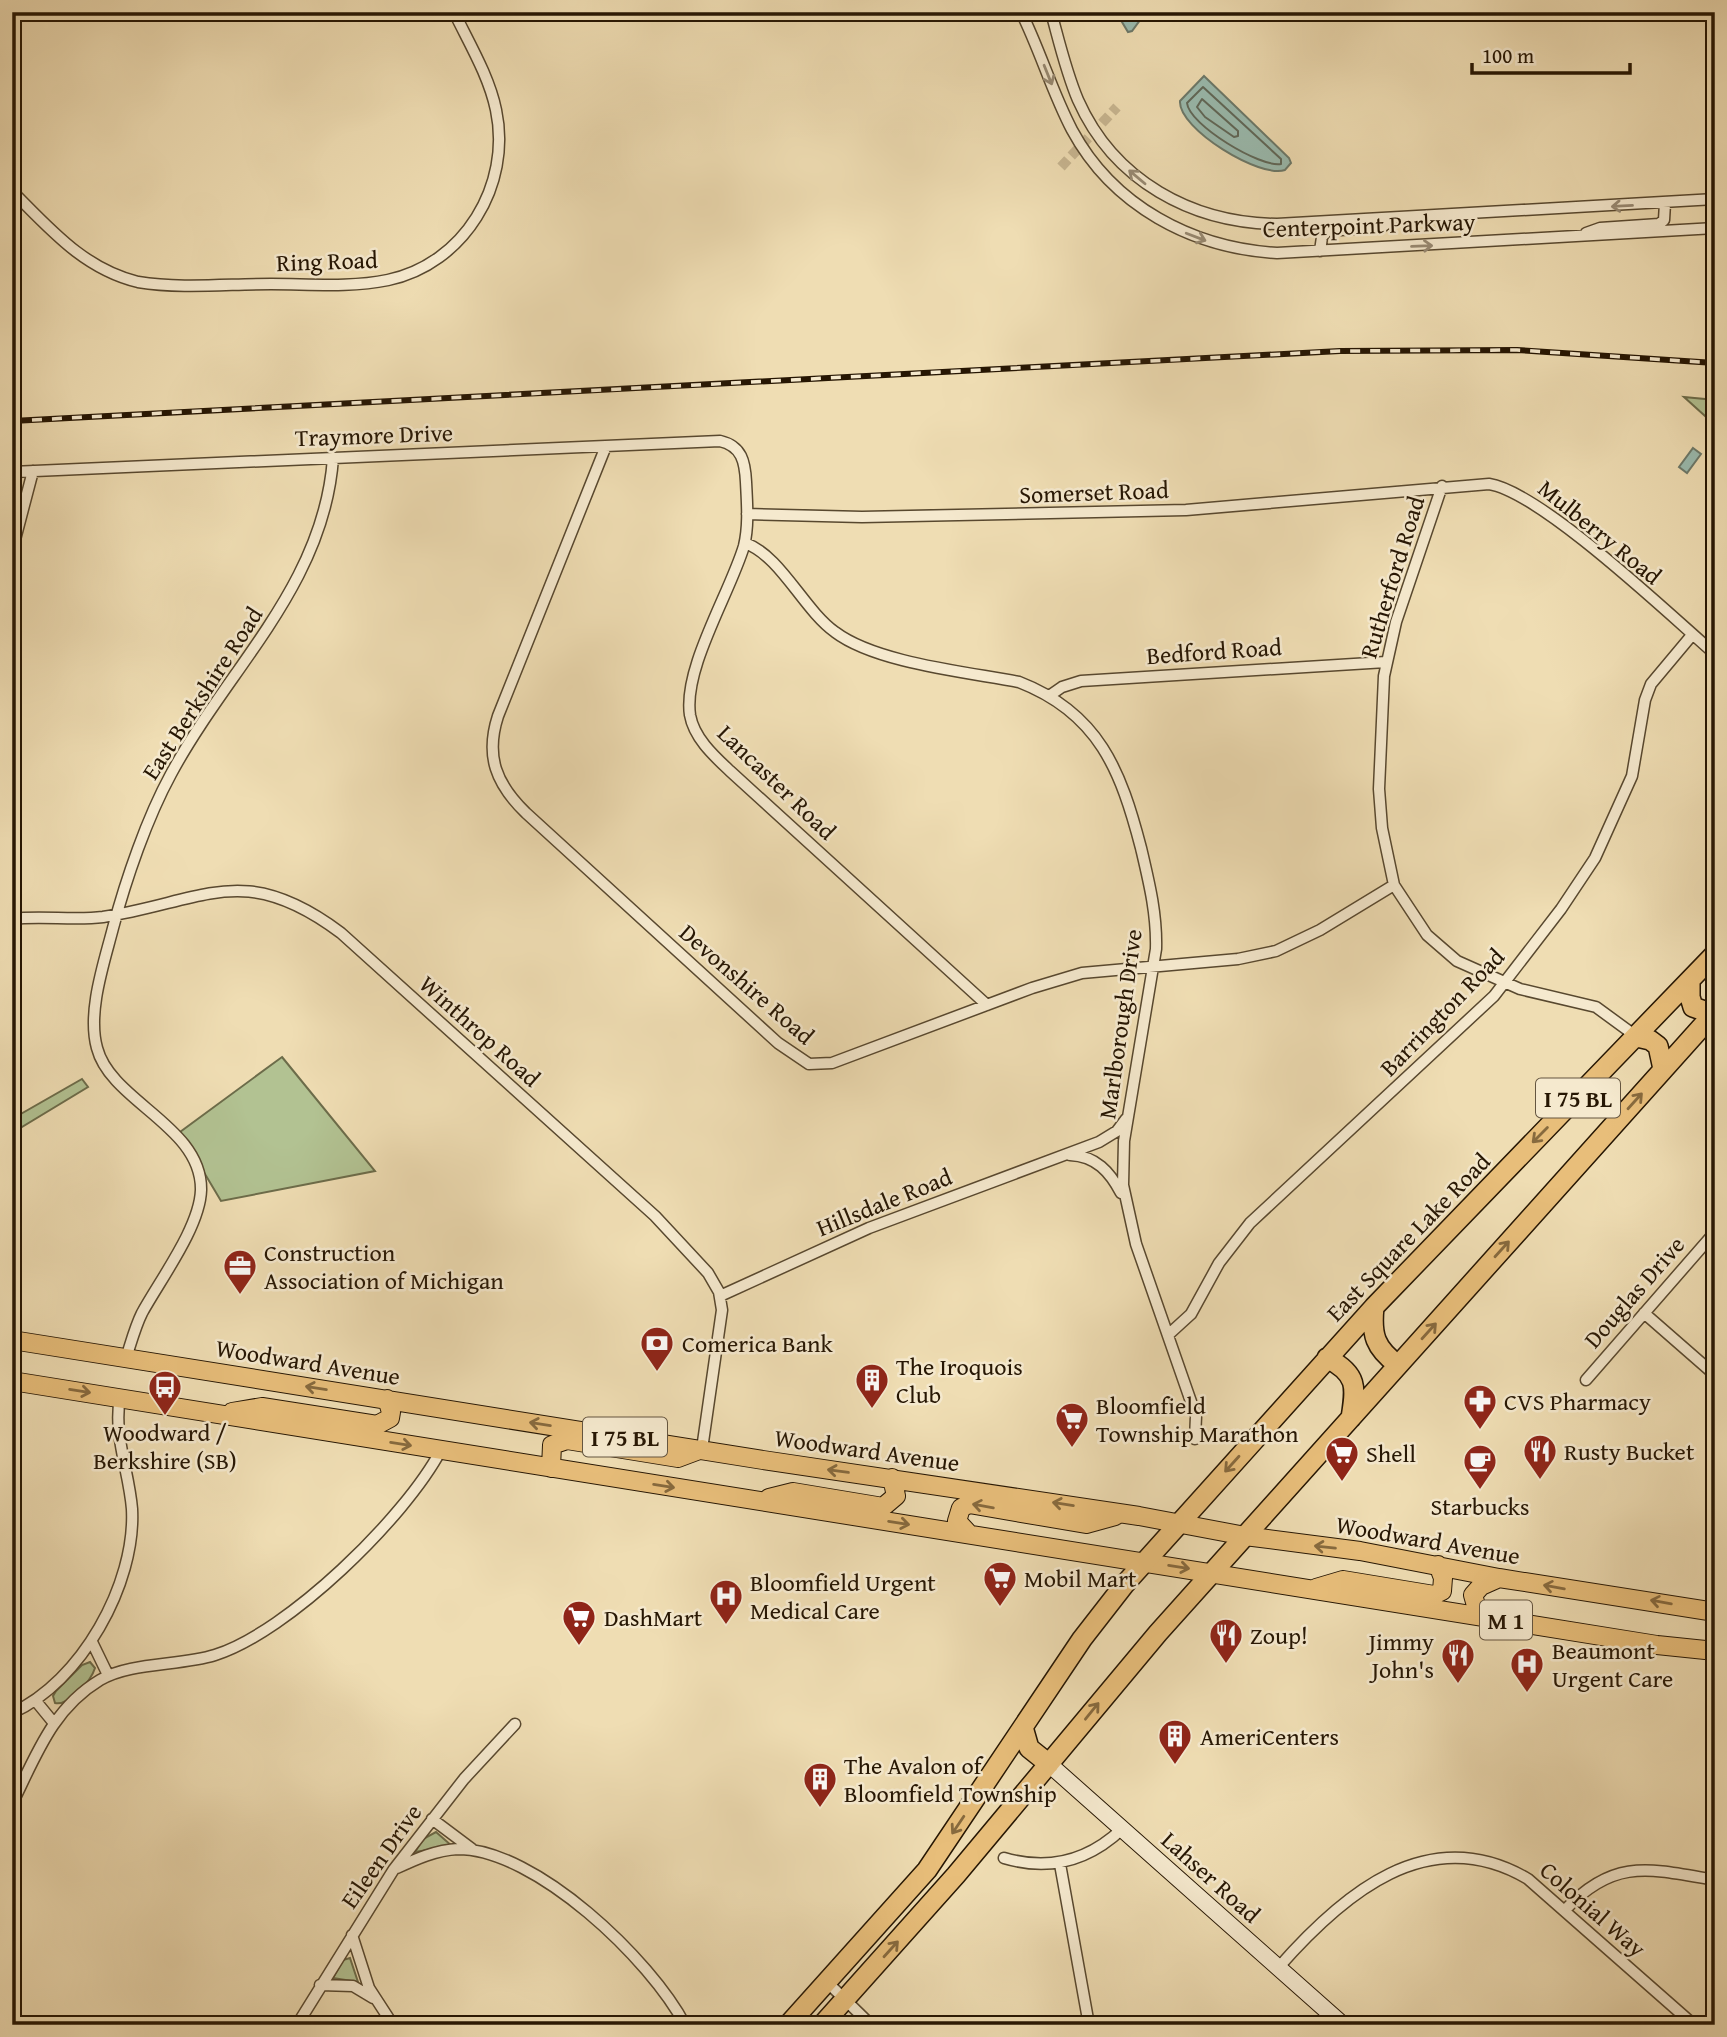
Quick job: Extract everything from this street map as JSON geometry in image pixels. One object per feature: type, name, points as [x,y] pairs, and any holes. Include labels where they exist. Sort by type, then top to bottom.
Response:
[{"type":"highway","name":"East Square Lake Road","points":[[788,2025],[927,1870],[1092,1626],[1144,1562],[1374,1307],[1715,954]]},
{"type":"highway","points":[[1690,981],[1693,1007],[1714,1014]]},
{"type":"highway","name":"I 75 BL","points":[[1213,1572],[1714,1014]]},
{"type":"highway","points":[[1637,1037],[1650,1040],[1658,1046],[1663,1069]]},
{"type":"highway","points":[[1374,1307],[1375,1342],[1381,1352],[1398,1365]]},
{"type":"highway","points":[[1327,1358],[1345,1368],[1352,1377],[1354,1391],[1351,1418]]},
{"type":"highway","points":[[822,2025],[948,1885],[1132,1664],[1213,1572]]},
{"type":"highway","points":[[1023,1727],[1029,1748],[1049,1764]]},
{"type":"main road","name":"Woodward Avenue","points":[[12,1340],[1122,1514],[1245,1536],[1360,1550],[1499,1578],[1715,1612]]},
{"type":"main road","points":[[12,1352],[106,1367],[126,1358]]},
{"type":"main road","name":"I 75 BL","points":[[12,1381],[1213,1572]]},
{"type":"main road","points":[[215,1414],[262,1407],[377,1425],[390,1418],[387,1399]]},
{"type":"main road","points":[[551,1468],[552,1445],[567,1440],[678,1458],[702,1449]]},
{"type":"main road","points":[[758,1501],[793,1492],[883,1507],[896,1496],[892,1478]]},
{"type":"main road","points":[[969,1534],[957,1521],[961,1508],[969,1504],[1086,1524],[1122,1514]]},
{"type":"main road","points":[[1313,1589],[1343,1580],[1434,1595],[1442,1591],[1444,1585],[1438,1565]]},
{"type":"main road","name":"M 1","points":[[1213,1572],[1670,1647],[1715,1651]]},
{"type":"main road","points":[[1479,1616],[1474,1595],[1481,1586],[1499,1578]]},
{"type":"street","name":"Ring Road","points":[[12,191],[84,259],[109,273],[138,282],[358,284],[405,275],[440,256],[468,229],[484,205],[497,167],[500,138],[494,99],[454,12]]},
{"type":"street","name":"Centerpoint Parkway","points":[[1021,12],[1072,130],[1088,156],[1126,196],[1161,220],[1208,242],[1262,252],[1320,251],[1715,228]]},
{"type":"street","name":"Centerpoint Parkway","points":[[1051,12],[1078,99],[1090,122],[1126,168],[1173,201],[1209,217],[1253,224],[1665,204],[1715,199]]},
{"type":"street","points":[[1577,237],[1600,228],[1659,223],[1666,213],[1665,204]]},
{"type":"street","points":[[1320,251],[1322,237],[1327,231],[1382,227],[1394,218]]},
{"type":"street","name":"Traymore Drive","points":[[12,472],[720,441],[736,449]]},
{"type":"street","name":"Devonshire Road","points":[[606,446],[495,725],[491,753],[500,783],[526,813],[778,1043],[808,1064],[832,1063],[1082,973],[1153,964],[1225,960],[1276,951],[1320,930],[1394,885]]},
{"type":"street","name":"Lancaster Road","points":[[736,449],[745,465],[747,514],[744,543],[694,682],[690,710],[695,730],[719,761],[987,1005]]},
{"type":"street","name":"East Berkshire Road","points":[[126,1358],[143,1312],[192,1223],[201,1190],[198,1169],[183,1143],[110,1071],[97,1048],[98,1000],[118,912],[150,820],[171,774],[271,626],[301,572],[326,511],[333,458]]},
{"type":"street","points":[[12,551],[33,471]]},
{"type":"street","name":"Mulberry Road","points":[[1442,486],[1489,484],[1520,494],[1715,654]]},
{"type":"street","name":"Somerset Road","points":[[747,514],[862,517],[1186,510],[1442,486]]},
{"type":"street","name":"Rutherford Road","points":[[1442,486],[1421,542],[1387,662],[1381,719],[1379,789],[1382,828],[1394,885],[1405,906],[1437,946],[1468,967],[1504,983],[1596,1007],[1637,1037]]},
{"type":"street","name":"Marlborough Drive","points":[[744,543],[768,558],[822,622],[857,646],[878,653],[1019,682],[1049,696],[1090,730],[1111,757],[1121,779],[1153,901],[1156,940],[1123,1155],[1125,1200],[1196,1416],[1195,1439]]},
{"type":"street","name":"Barrington Road","points":[[1168,1335],[1191,1314],[1219,1263],[1260,1212],[1397,1089],[1504,983],[1575,891],[1595,858],[1632,776],[1648,692],[1662,668],[1692,635]]},
{"type":"street","name":"Bedford Road","points":[[1049,696],[1062,687],[1081,681],[1387,662]]},
{"type":"street","name":"Winthrop Road","points":[[12,919],[98,917],[200,893],[230,890],[273,896],[320,918],[341,933],[644,1206],[698,1260],[720,1296]]},
{"type":"street","name":"Hillsdale Road","points":[[720,1296],[877,1224],[1068,1155],[1114,1134],[1129,1113]]},
{"type":"street","points":[[1068,1155],[1088,1157],[1102,1166],[1125,1200]]},
{"type":"street","name":"Douglas Drive","points":[[1586,1380],[1715,1232]]},
{"type":"street","points":[[702,1449],[722,1310],[720,1296]]},
{"type":"street","points":[[1644,1313],[1715,1375]]},
{"type":"street","points":[[12,1713],[35,1700],[65,1673],[92,1642],[114,1597],[130,1543],[130,1492],[117,1421],[120,1398]]},
{"type":"street","points":[[12,1804],[53,1723],[77,1698],[108,1675],[215,1655],[271,1624],[320,1590],[356,1554],[417,1488],[441,1450]]},
{"type":"street","points":[[92,1642],[108,1675]]},
{"type":"street","points":[[35,1700],[53,1723]]},
{"type":"street","name":"Eileen Drive","points":[[297,2025],[394,1869],[432,1819],[515,1724]]},
{"type":"street","name":"Lahser Road","points":[[1049,1764],[1343,2025]]},
{"type":"street","points":[[432,1819],[479,1853],[532,1875],[592,1917],[650,1973],[685,2025]]},
{"type":"street","points":[[1004,1858],[1023,1863],[1060,1864],[1098,1849],[1122,1829]]},
{"type":"street","points":[[394,1869],[444,1851],[479,1853]]},
{"type":"street","name":"Colonial Way","points":[[1278,1968],[1309,1933],[1342,1903],[1389,1874],[1426,1860],[1463,1857],[1500,1865],[1528,1879],[1694,2025]]},
{"type":"street","points":[[1060,1864],[1089,2025]]},
{"type":"street","points":[[1565,1910],[1596,1883],[1626,1870],[1645,1869],[1715,1880]]},
{"type":"street","points":[[352,1935],[375,2000],[393,2025]]},
{"type":"street","points":[[827,1982],[871,2025]]},
{"type":"street","points":[[320,1985],[353,1986],[375,2000]]},
{"type":"green space","points":[[1684,397],[1715,400],[1715,425]]},
{"type":"green space","points":[[282,1057],[375,1171],[221,1201],[180,1132]]},
{"type":"green space","points":[[82,1079],[88,1087],[12,1133],[12,1119]]},
{"type":"green space","points":[[90,1662],[95,1668],[84,1686],[67,1701],[55,1703],[53,1696],[56,1691],[82,1665]]},
{"type":"green space","points":[[436,1832],[452,1846],[415,1852],[423,1839]]},
{"type":"green space","points":[[350,1958],[358,1982],[333,1978],[343,1960]]},
{"type":"water","points":[[1116,12],[1146,12],[1132,31],[1128,32]]},
{"type":"water","points":[[1204,76],[1289,158],[1291,163],[1285,170],[1274,171],[1241,160],[1206,138],[1192,125],[1183,112],[1180,101]]},
{"type":"water","points":[[1693,448],[1701,454],[1687,473],[1679,467]]},
{"type":"tunnel","points":[[1061,167],[1117,107]]},
{"type":"railway","points":[[12,421],[1340,351],[1517,350],[1715,363]]},
{"type":"place","name":"Construction Association of Michigan","points":[[240,1296]]},
{"type":"place","name":"Comerica Bank","points":[[657,1373]]},
{"type":"place","name":"The Iroquois Club","points":[[872,1410]]},
{"type":"place","name":"Woodward / Berkshire (SB)","points":[[165,1417]]},
{"type":"place","name":"CVS Pharmacy","points":[[1480,1431]]},
{"type":"place","name":"Bloomfield Township Marathon","points":[[1072,1449]]},
{"type":"place","name":"Rusty Bucket","points":[[1540,1481]]},
{"type":"place","name":"Shell","points":[[1342,1483]]},
{"type":"place","name":"Starbucks","points":[[1480,1491]]},
{"type":"place","name":"Mobil Mart","points":[[1000,1608]]},
{"type":"place","name":"Bloomfield Urgent Medical Care","points":[[726,1626]]},
{"type":"place","name":"DashMart","points":[[579,1647]]},
{"type":"place","name":"Zoup!","points":[[1226,1665]]},
{"type":"place","name":"Jimmy John's","points":[[1458,1685]]},
{"type":"place","name":"Beaumont Urgent Care","points":[[1527,1694]]},
{"type":"place","name":"AmeriCenters","points":[[1175,1766]]},
{"type":"place","name":"The Avalon of Bloomfield Township","points":[[820,1809]]}]
